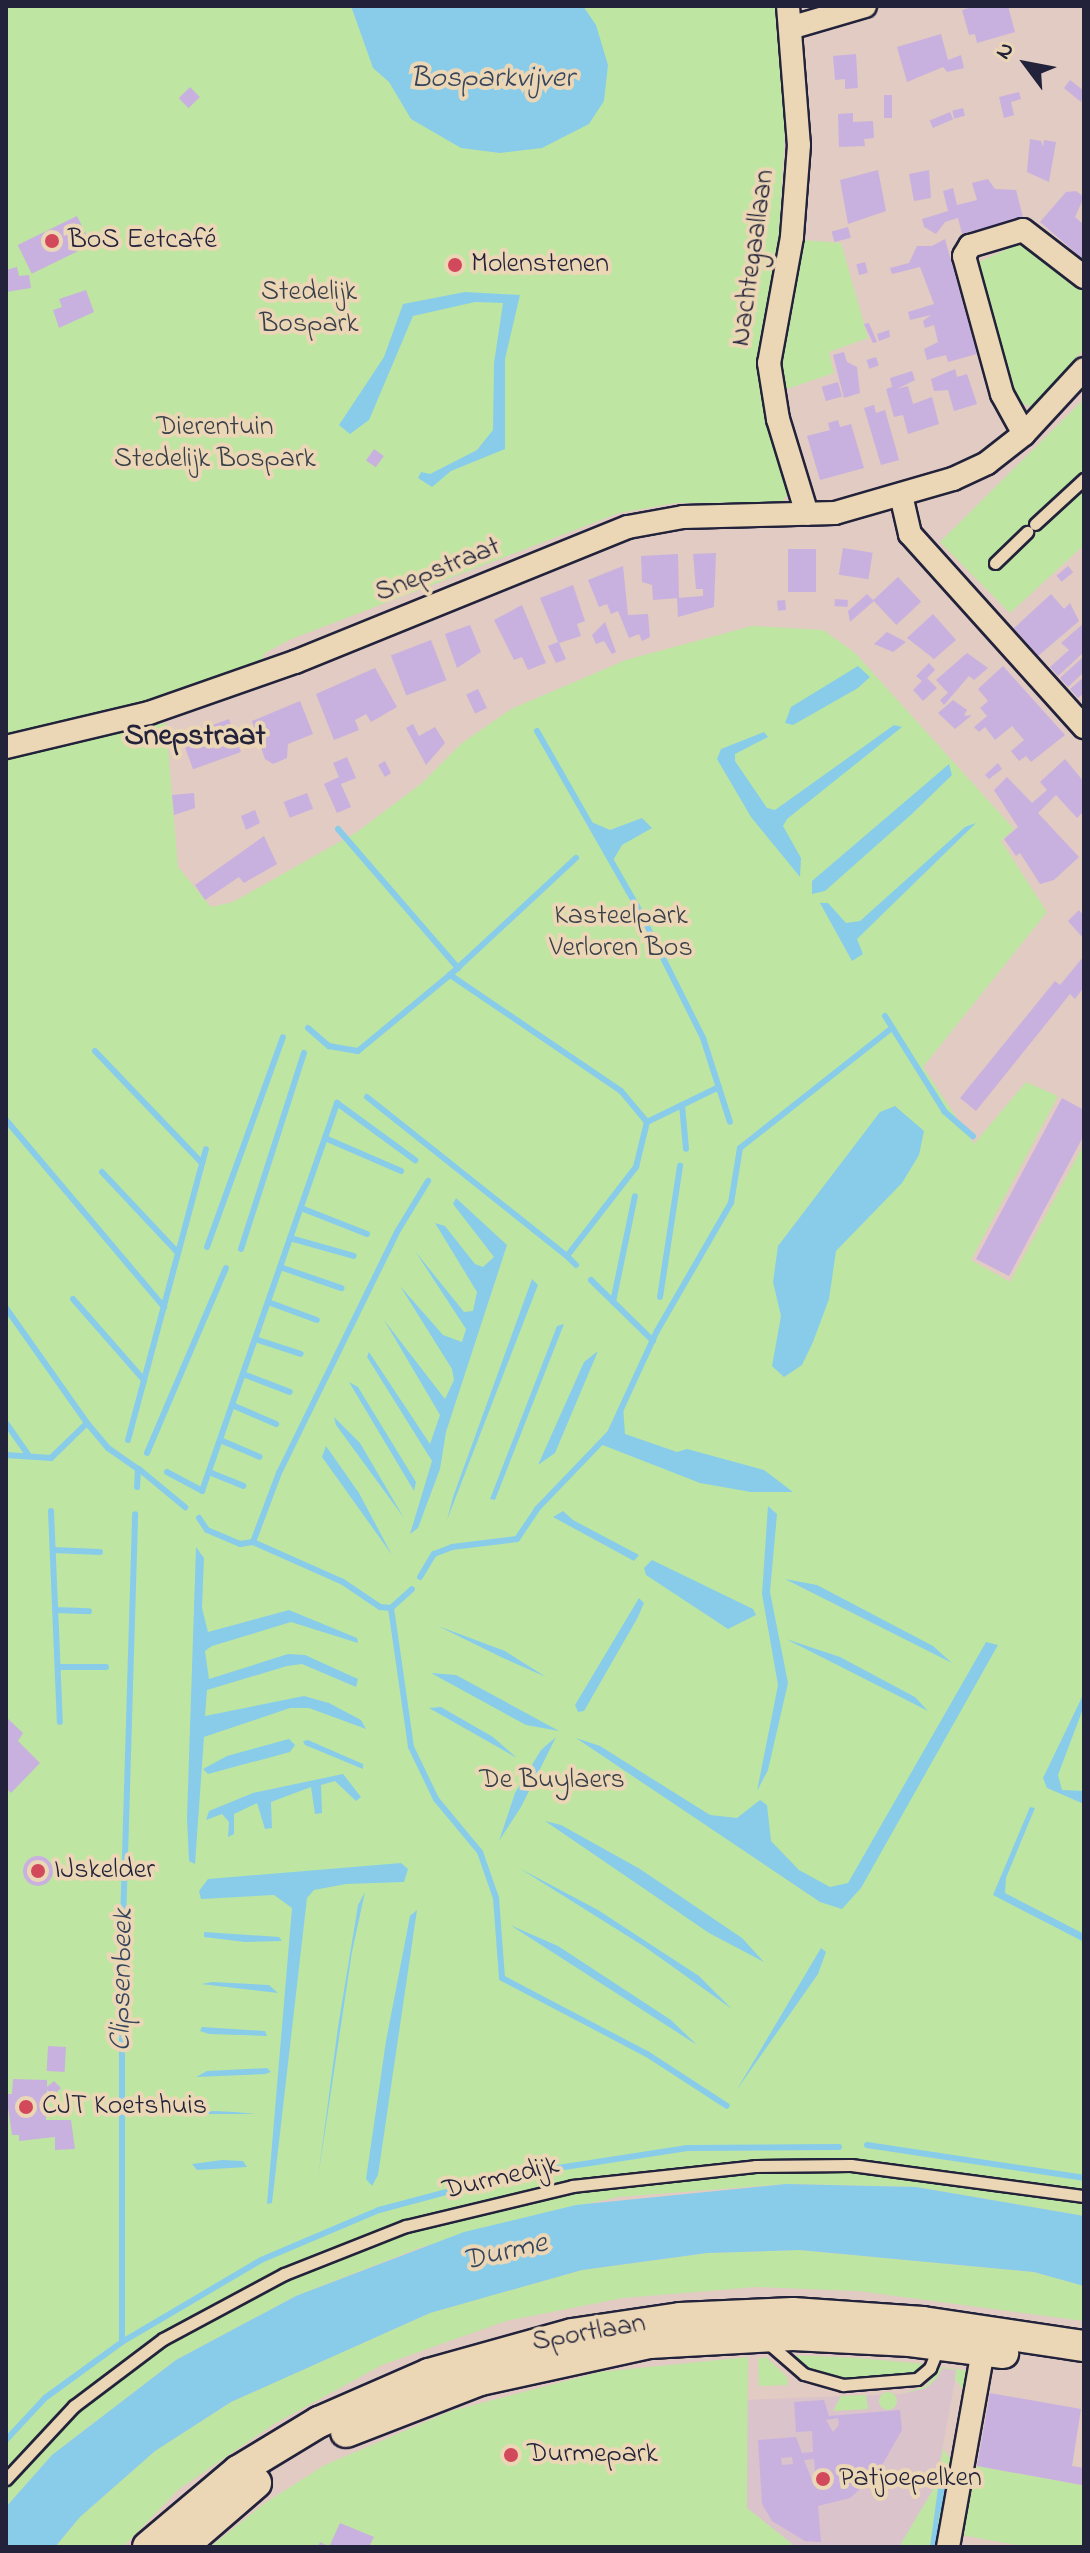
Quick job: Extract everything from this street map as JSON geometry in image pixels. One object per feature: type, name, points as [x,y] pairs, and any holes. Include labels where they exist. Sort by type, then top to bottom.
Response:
[{"type":"main road","name":"Sportlaan","points":[[192,2536],[283,2441],[386,2391],[487,2356],[586,2332],[715,2315],[822,2314],[936,2323],[1084,2346]]},
{"type":"main road","name":"Sportlaan","points":[[148,2547],[192,2536],[241,2494],[309,2450],[435,2394],[603,2350],[761,2336],[853,2336],[983,2350],[1084,2366]]},
{"type":"street","points":[[790,16],[865,6]]},
{"type":"street","name":"Nachtegaallaan","points":[[790,16],[799,148],[791,245],[769,363],[778,419],[807,514]]},
{"type":"street","points":[[1024,434],[1002,394],[964,256],[970,246],[1023,230],[1084,277]]},
{"type":"street","name":"Snepstraat","points":[[6,747],[149,713],[295,662],[628,527],[683,517],[835,513],[901,495],[987,463],[1024,434],[1084,369]]},
{"type":"street","points":[[901,495],[910,534],[1084,727]]},
{"type":"street","points":[[948,2547],[983,2350]]},
{"type":"lane","points":[[995,563],[1084,479]]},
{"type":"lane","name":"Durmedijk","points":[[6,2479],[74,2406],[163,2339],[284,2274],[406,2226],[572,2186],[755,2166],[851,2165],[1084,2196]]},
{"type":"lane","points":[[761,2336],[804,2374],[843,2385],[917,2379],[930,2368],[939,2345]]},
{"type":"shaded area","name":"Patjoepelken","points":[[942,2368],[957,2370],[924,2547],[796,2547],[747,2508],[743,2400],[902,2394],[930,2385]]},
{"type":"green space","name":"Stedelijk Bospark","points":[[6,6],[775,6],[787,87],[777,267],[761,347],[761,397],[788,494],[782,502],[676,503],[619,513],[289,640],[265,653],[260,664],[160,701],[6,740]]},
{"type":"green space","points":[[802,240],[841,243],[868,338],[829,352],[834,373],[784,390],[780,367]]},
{"type":"green space","points":[[1026,241],[1084,292],[1084,349],[1031,407],[1011,399],[976,263]]},
{"type":"green space","points":[[1084,399],[1084,545],[1010,613],[940,542]]},
{"type":"green space","name":"De Buylaers","points":[[752,626],[823,630],[854,652],[1014,829],[1001,841],[1047,912],[923,1067],[974,1144],[1026,1082],[1058,1096],[971,1260],[1010,1282],[1084,1144],[1084,2216],[916,2187],[787,2184],[618,2197],[520,2219],[419,2248],[296,2296],[176,2360],[52,2455],[6,2507],[6,755],[166,723],[178,867],[211,907],[233,902],[357,832],[422,783],[462,743],[511,709],[626,660]]},
{"type":"green space","points":[[800,2250],[1034,2272],[1084,2286],[1084,2321],[858,2291],[756,2287],[623,2298],[506,2321],[382,2365],[274,2424],[179,2489],[123,2547],[55,2547],[80,2517],[155,2451],[231,2402],[430,2313],[582,2270],[707,2253]]},
{"type":"green space","points":[[788,2355],[925,2364],[914,2374],[839,2379],[812,2372]]},
{"type":"green space","name":"Durmepark","points":[[748,2357],[747,2508],[796,2547],[210,2547],[265,2503],[325,2465],[451,2411],[600,2372]]},
{"type":"green space","points":[[766,2357],[787,2377],[788,2385],[759,2386],[758,2359]]},
{"type":"green space","points":[[941,2367],[971,2371],[969,2397],[955,2379],[956,2370],[942,2368],[926,2388],[901,2394],[926,2386]]},
{"type":"green space","points":[[888,2392],[897,2401],[888,2410],[879,2401]]},
{"type":"green space","points":[[866,2395],[868,2409],[833,2411],[841,2396]]},
{"type":"green space","points":[[943,2449],[957,2467],[948,2479],[954,2481],[943,2547],[899,2547],[938,2481]]},
{"type":"green space","points":[[977,2466],[1082,2485],[1084,2475],[1084,2547],[1027,2547],[962,2535]]},
{"type":"water","name":"Bosparkvijver","points":[[351,6],[583,6],[596,25],[608,65],[604,101],[589,124],[542,148],[500,153],[461,148],[411,119],[389,82],[373,68]]},
{"type":"water","points":[[465,292],[520,295],[505,359],[505,449],[451,471],[432,487],[418,478],[421,472],[430,474],[477,450],[493,430],[494,363],[503,303],[475,302],[413,316],[369,420],[350,434],[339,425],[384,357],[403,304]]},
{"type":"water","points":[[858,666],[870,677],[858,688],[793,725],[785,723],[791,707]]},
{"type":"water","points":[[894,725],[902,727],[787,819],[783,826],[801,858],[800,877],[751,817],[717,759],[721,749],[764,732],[768,737],[735,754],[735,761],[767,808],[775,810]]},
{"type":"water","points":[[949,764],[952,775],[913,813],[825,891],[812,894],[812,881]]},
{"type":"water","points":[[642,818],[652,828],[622,845],[612,862],[589,821],[610,830]]},
{"type":"water","points":[[976,823],[857,939],[863,954],[852,961],[820,903],[828,903],[846,923],[860,921],[965,827]]},
{"type":"water","points":[[895,1106],[924,1131],[919,1155],[902,1183],[836,1251],[829,1299],[813,1342],[802,1365],[784,1377],[772,1366],[781,1316],[773,1282],[778,1246],[880,1112]]},
{"type":"water","points":[[456,1198],[507,1245],[446,1432],[440,1469],[418,1528],[410,1534],[432,1461],[367,1357],[369,1352],[430,1444],[440,1415],[384,1320],[445,1399],[454,1380],[452,1369],[400,1286],[443,1335],[462,1342],[466,1329],[415,1251],[464,1312],[473,1311],[477,1292],[435,1223],[445,1226],[475,1264],[483,1267],[494,1257],[453,1204]]},
{"type":"water","points":[[532,1279],[538,1285],[447,1520],[453,1497]]},
{"type":"water","points":[[564,1324],[495,1500],[490,1499],[557,1326]]},
{"type":"water","points":[[598,1351],[555,1453],[538,1465],[584,1362]]},
{"type":"water","points":[[349,1382],[358,1387],[416,1482],[414,1491]]},
{"type":"water","points":[[623,1406],[625,1434],[677,1452],[687,1449],[764,1470],[793,1492],[751,1492],[700,1483],[600,1444]]},
{"type":"water","points":[[334,1417],[360,1443],[404,1518],[336,1425]]},
{"type":"water","points":[[326,1446],[359,1493],[392,1555],[322,1457]]},
{"type":"water","points":[[768,1506],[777,1514],[770,1592],[788,1683],[768,1770],[757,1791],[778,1685],[762,1594]]},
{"type":"water","points":[[563,1511],[573,1520],[639,1555],[634,1561],[553,1517]]},
{"type":"water","points":[[196,1547],[204,1558],[202,1608],[208,1632],[289,1610],[357,1638],[358,1643],[291,1622],[212,1646],[205,1651],[209,1679],[288,1654],[305,1655],[358,1679],[356,1687],[302,1664],[287,1666],[207,1690],[205,1716],[304,1696],[329,1703],[361,1720],[366,1729],[309,1708],[290,1708],[204,1737],[195,1864],[189,1861],[187,1818]]},
{"type":"water","points":[[652,1560],[753,1609],[756,1615],[728,1629],[646,1575],[644,1568]]},
{"type":"water","points":[[785,1579],[817,1585],[933,1646],[952,1663]]},
{"type":"water","points":[[639,1598],[644,1603],[638,1617],[584,1711],[578,1712],[575,1705]]},
{"type":"water","points":[[438,1626],[505,1651],[546,1677],[503,1658]]},
{"type":"water","points":[[786,1639],[840,1657],[915,1697],[928,1711]]},
{"type":"water","points":[[986,1642],[998,1645],[861,1888],[842,1909],[820,1902],[576,1738],[600,1746],[710,1815],[737,1818],[760,1800],[767,1805],[771,1841],[799,1870],[830,1887],[848,1883]]},
{"type":"water","points":[[431,1673],[456,1675],[559,1731],[526,1725]]},
{"type":"water","points":[[1084,1693],[1084,1706],[1058,1775],[1062,1790],[1084,1791],[1084,1804],[1047,1788],[1043,1778]]},
{"type":"water","points":[[441,1707],[493,1737],[517,1758],[429,1708]]},
{"type":"water","points":[[556,1737],[521,1807],[499,1841],[515,1793],[541,1750]]},
{"type":"water","points":[[289,1739],[295,1745],[290,1752],[208,1774],[203,1769],[227,1756]]},
{"type":"water","points":[[308,1740],[363,1764],[363,1769],[305,1745],[303,1741]]},
{"type":"water","points":[[343,1774],[361,1797],[356,1801],[335,1781],[321,1785],[322,1813],[315,1814],[311,1787],[271,1802],[272,1828],[265,1829],[257,1803],[234,1814],[234,1834],[228,1837],[229,1822],[222,1814],[206,1820],[209,1811],[253,1793]]},
{"type":"water","points":[[1030,1807],[1035,1808],[1006,1878],[1005,1893],[1084,1934],[1084,1942],[993,1895]]},
{"type":"water","points":[[545,1821],[561,1825],[640,1869],[742,1938],[764,1962],[709,1933]]},
{"type":"water","points":[[401,1863],[408,1869],[404,1882],[346,1884],[314,1890],[307,1898],[272,2203],[267,2204],[292,1908],[274,1895],[201,1899],[199,1891],[208,1879]]},
{"type":"water","points":[[519,1868],[598,1910],[699,1976],[732,2009],[645,1947]]},
{"type":"water","points":[[365,1892],[352,1952],[318,2178],[358,1905]]},
{"type":"water","points":[[417,1910],[378,2175],[372,2186],[366,2179],[386,2041],[410,1916]]},
{"type":"water","points":[[510,1925],[558,1946],[671,2020],[697,2045]]},
{"type":"water","points":[[204,1932],[279,1937],[282,1941],[245,1942],[204,1937]]},
{"type":"water","points":[[821,1948],[826,1952],[818,1974],[736,2091]]},
{"type":"water","points":[[201,1984],[269,1985],[278,1993]]},
{"type":"water","points":[[202,2027],[265,2031],[267,2036],[209,2034],[200,2031]]},
{"type":"water","points":[[267,2068],[271,2072],[265,2074],[196,2077],[207,2071]]},
{"type":"water","points":[[235,2112],[256,2114],[197,2114]]},
{"type":"water","points":[[243,2161],[247,2167],[197,2170],[192,2164]]},
{"type":"water","name":"Durme","points":[[786,2184],[916,2187],[1084,2216],[1084,2286],[1034,2272],[800,2250],[707,2253],[582,2270],[430,2313],[231,2402],[155,2451],[80,2517],[55,2547],[6,2547],[6,2507],[52,2455],[176,2360],[296,2296],[464,2232],[576,2205]]},
{"type":"water","points":[[948,2485],[946,2512],[940,2511],[938,2524],[942,2526],[940,2547],[930,2547],[938,2488]]},
{"type":"building","points":[[976,6],[1008,6],[1015,32],[977,43],[975,34],[969,35],[962,10]]},
{"type":"building","points":[[941,34],[948,60],[961,55],[964,68],[947,72],[943,67],[907,82],[897,47]]},
{"type":"building","points":[[856,54],[858,88],[845,89],[845,79],[835,80],[833,56]]},
{"type":"building","points":[[1070,80],[1084,91],[1081,102],[1064,88]]},
{"type":"building","points":[[190,87],[200,97],[189,108],[179,98]]},
{"type":"building","points":[[1019,92],[1021,99],[1011,102],[1014,115],[1004,118],[999,97]]},
{"type":"building","points":[[884,95],[892,95],[892,118],[884,118]]},
{"type":"building","points":[[963,108],[965,116],[954,118],[952,111]]},
{"type":"building","points":[[950,112],[953,119],[933,128],[930,121]]},
{"type":"building","points":[[853,113],[853,122],[873,121],[874,138],[864,139],[865,146],[839,147],[838,114]]},
{"type":"building","points":[[1030,139],[1041,141],[1043,147],[1044,140],[1056,142],[1049,182],[1027,172]]},
{"type":"building","points":[[878,170],[886,211],[848,224],[840,180]]},
{"type":"building","points":[[929,170],[931,198],[914,201],[909,174]]},
{"type":"building","points":[[988,179],[995,189],[1016,190],[1023,217],[962,234],[958,218],[945,222],[936,234],[924,227],[922,219],[948,211],[943,191],[953,188],[957,205],[977,200],[972,183]]},
{"type":"building","points":[[1076,191],[1084,197],[1075,217],[1084,225],[1084,260],[1040,222],[1066,192]]},
{"type":"building","name":"BoS Eetcafé","points":[[77,216],[91,245],[32,274],[18,245]]},
{"type":"building","points":[[848,227],[851,238],[834,242],[832,231]]},
{"type":"building","points":[[945,239],[977,354],[948,362],[946,355],[927,360],[924,349],[938,342],[934,325],[925,328],[923,321],[931,315],[910,320],[908,312],[934,304],[920,267],[892,274],[890,268],[909,263],[917,246],[932,246]]},
{"type":"building","name":"Molenstenen","points":[[461,258],[463,271],[450,273],[448,260]]},
{"type":"building","points":[[865,262],[868,273],[859,275],[856,264]]},
{"type":"building","points":[[17,267],[19,276],[29,275],[31,288],[6,292],[6,270]]},
{"type":"building","points":[[86,290],[94,312],[59,328],[53,310],[62,307],[59,299]]},
{"type":"building","points":[[869,323],[877,342],[873,343],[864,324]]},
{"type":"building","points":[[889,330],[890,337],[879,341],[877,334]]},
{"type":"building","points":[[844,352],[847,362],[857,367],[860,393],[844,398],[833,355]]},
{"type":"building","points":[[876,357],[879,366],[869,369],[866,360]]},
{"type":"building","points":[[955,369],[957,377],[967,374],[977,404],[954,411],[948,390],[934,391],[931,379]]},
{"type":"building","points":[[912,371],[915,380],[897,389],[908,386],[913,404],[932,397],[939,424],[908,434],[903,415],[894,417],[886,389],[892,387],[890,378]]},
{"type":"building","points":[[838,382],[842,396],[826,401],[822,387]]},
{"type":"building","points":[[874,405],[876,413],[885,410],[899,460],[881,465],[864,408]]},
{"type":"building","points":[[838,420],[840,427],[851,424],[864,468],[820,480],[807,436],[830,430],[828,423]]},
{"type":"building","points":[[374,449],[384,456],[376,467],[366,460]]},
{"type":"building","points":[[843,548],[873,553],[868,579],[839,575]]},
{"type":"building","points":[[788,549],[816,549],[816,592],[788,592]]},
{"type":"building","points":[[716,553],[714,607],[678,617],[677,598],[703,596],[703,589],[696,589],[693,554]]},
{"type":"building","points":[[678,554],[679,598],[653,600],[652,585],[642,582],[641,556]]},
{"type":"building","points":[[623,566],[628,615],[648,614],[650,637],[642,641],[639,634],[629,638],[618,611],[611,614],[607,604],[599,607],[588,580]]},
{"type":"building","points":[[1068,566],[1073,572],[1062,582],[1057,576]]},
{"type":"building","points":[[898,577],[921,602],[896,625],[873,600]]},
{"type":"building","points":[[573,585],[585,621],[577,624],[581,636],[559,643],[566,659],[556,663],[548,646],[558,642],[540,598]]},
{"type":"building","points":[[867,594],[874,601],[850,622],[848,611]]},
{"type":"building","points":[[1051,594],[1064,609],[1070,603],[1079,621],[1038,656],[1014,628]]},
{"type":"building","points":[[835,599],[848,600],[847,607],[835,606]]},
{"type":"building","points":[[785,600],[786,610],[778,611],[777,601]]},
{"type":"building","points":[[522,605],[546,663],[528,670],[522,657],[514,660],[494,620]]},
{"type":"building","points":[[933,614],[956,640],[934,659],[907,638]]},
{"type":"building","points":[[605,622],[616,652],[612,654],[604,641],[596,644],[592,635]]},
{"type":"building","points":[[1084,623],[1084,652],[1058,676],[1050,667],[1069,650],[1061,643]]},
{"type":"building","points":[[470,625],[481,652],[457,668],[445,634]]},
{"type":"building","points":[[887,632],[906,642],[893,652],[874,644]]},
{"type":"building","points":[[431,640],[446,680],[406,696],[391,655]]},
{"type":"building","points":[[967,653],[988,668],[974,680],[969,676],[944,705],[940,700],[948,693],[936,680]]},
{"type":"building","points":[[1084,656],[1084,672],[1068,687],[1060,678]]},
{"type":"building","points":[[929,663],[935,670],[927,678],[937,688],[923,701],[913,690],[922,681],[916,676]]},
{"type":"building","points":[[1003,666],[1065,735],[1031,762],[1026,756],[1019,761],[1011,751],[1024,740],[1012,726],[995,740],[985,727],[979,732],[974,727],[987,716],[980,708],[988,701],[978,689]]},
{"type":"building","points":[[375,668],[397,707],[371,722],[366,714],[355,720],[359,730],[334,740],[316,694]]},
{"type":"building","points":[[1084,677],[1084,693],[1078,698],[1070,689]]},
{"type":"building","points":[[478,689],[487,708],[475,714],[466,694]]},
{"type":"building","points":[[953,700],[967,710],[964,716],[972,715],[955,729],[938,713]]},
{"type":"building","points":[[300,701],[313,734],[288,744],[287,758],[273,764],[265,759],[252,721]]},
{"type":"building","points":[[229,719],[241,752],[193,769],[181,736]]},
{"type":"building","points":[[413,724],[419,736],[435,727],[445,743],[426,765],[406,728]]},
{"type":"building","points":[[347,757],[356,778],[341,784],[351,807],[337,813],[324,784],[339,777],[333,763]]},
{"type":"building","points":[[1065,759],[1084,782],[1084,811],[1077,818],[1056,795],[1038,813],[1079,857],[1054,880],[1040,884],[1020,853],[1016,856],[1004,839],[1018,827],[994,790],[1007,777],[1032,803],[1047,790],[1040,782]]},
{"type":"building","points":[[385,761],[391,773],[385,777],[378,765]]},
{"type":"building","points":[[998,763],[1002,769],[989,779],[985,775]]},
{"type":"building","points":[[194,793],[195,808],[174,815],[172,795]]},
{"type":"building","points":[[307,793],[313,809],[290,818],[284,802]]},
{"type":"building","points":[[255,810],[260,823],[246,830],[241,816]]},
{"type":"building","points":[[264,836],[277,864],[244,883],[239,877],[205,900],[195,885]]},
{"type":"building","points":[[1079,910],[1084,916],[1084,939],[1068,921]]},
{"type":"building","points":[[1084,956],[1084,987],[1075,999],[1070,994],[976,1111],[960,1098],[1055,981],[1060,985]]},
{"type":"building","points":[[1062,1098],[1084,1110],[1084,1135],[1009,1276],[976,1259]]},
{"type":"building","points":[[6,1717],[23,1733],[18,1741],[40,1763],[11,1793],[6,1788]]},
{"type":"building","name":"IJskelder","points":[[38,1856],[44,1857],[52,1865],[52,1877],[44,1885],[38,1886],[32,1885],[24,1877],[23,1871],[24,1865],[32,1857]]},
{"type":"building","points":[[48,2046],[66,2047],[65,2072],[47,2071]]},
{"type":"building","name":"CJT Koetshuis","points":[[13,2079],[47,2080],[47,2087],[54,2081],[61,2088],[54,2095],[47,2090],[46,2120],[71,2120],[75,2149],[55,2150],[55,2137],[19,2141],[19,2135],[12,2135],[6,2094],[12,2094]]},
{"type":"building","points":[[990,2393],[1081,2409],[1072,2466],[1084,2468],[1082,2485],[977,2466]]},
{"type":"building","points":[[824,2400],[829,2416],[900,2410],[902,2430],[877,2474],[850,2498],[818,2506],[821,2542],[805,2541],[772,2521],[762,2504],[758,2440],[796,2437],[802,2453],[813,2452],[812,2431],[796,2432],[794,2402]],"holes":[[[838,2418],[839,2425],[833,2432],[826,2420]],[[792,2457],[793,2464],[782,2465],[781,2458]],[[814,2459],[816,2485],[814,2485],[804,2460]]]},
{"type":"building","points":[[340,2523],[374,2537],[369,2547],[329,2547]]},
{"type":"waterway","points":[[537,731],[637,906],[703,1038],[730,1122]]},
{"type":"waterway","points":[[338,829],[458,968]]},
{"type":"waterway","points":[[576,858],[450,975],[621,1091],[647,1122],[636,1167],[567,1256],[576,1265]]},
{"type":"waterway","points":[[308,1028],[329,1046],[358,1051],[450,975]]},
{"type":"waterway","points":[[885,1016],[945,1112],[973,1136]]},
{"type":"waterway","points":[[420,1577],[434,1554],[452,1547],[517,1539],[537,1509],[610,1433],[657,1331],[731,1203],[740,1148],[892,1028]]},
{"type":"waterway","points":[[207,1247],[283,1037]]},
{"type":"waterway","points":[[95,1051],[202,1163]]},
{"type":"waterway","points":[[241,1249],[304,1053]]},
{"type":"waterway","points":[[647,1122],[719,1087]]},
{"type":"waterway","points":[[367,1097],[567,1256]]},
{"type":"waterway","points":[[167,1472],[202,1491],[337,1103],[415,1160]]},
{"type":"waterway","points":[[682,1105],[686,1149]]},
{"type":"waterway","points":[[6,1120],[164,1307]]},
{"type":"waterway","points":[[325,1138],[401,1171]]},
{"type":"waterway","points":[[128,1440],[206,1149]]},
{"type":"waterway","points":[[660,1297],[680,1166]]},
{"type":"waterway","points":[[102,1172],[178,1253]]},
{"type":"waterway","points":[[253,1542],[279,1473],[397,1232],[428,1181]]},
{"type":"waterway","points":[[613,1302],[635,1196]]},
{"type":"waterway","points":[[301,1208],[367,1234]]},
{"type":"waterway","points":[[290,1238],[354,1256]]},
{"type":"waterway","points":[[280,1267],[341,1288]]},
{"type":"waterway","points":[[147,1453],[226,1268]]},
{"type":"waterway","points":[[591,1280],[653,1341]]},
{"type":"waterway","points":[[73,1299],[144,1380]]},
{"type":"waterway","points":[[268,1302],[317,1320]]},
{"type":"waterway","points":[[6,1308],[87,1423]]},
{"type":"waterway","points":[[255,1339],[301,1354]]},
{"type":"waterway","points":[[243,1374],[290,1392]]},
{"type":"waterway","points":[[232,1405],[276,1424]]},
{"type":"waterway","points":[[6,1423],[29,1456]]},
{"type":"waterway","name":"Clipsenbeek","points":[[6,1455],[51,1458],[87,1423],[108,1448],[138,1469],[137,1487]]},
{"type":"waterway","points":[[220,1440],[260,1457]]},
{"type":"waterway","name":"Clipsenbeek","points":[[139,1469],[185,1507]]},
{"type":"waterway","points":[[209,1472],[243,1486]]},
{"type":"waterway","points":[[51,1511],[60,1722]]},
{"type":"waterway","name":"Clipsenbeek","points":[[6,2440],[45,2398],[122,2342],[122,1957],[135,1514]]},
{"type":"waterway","name":"Clipsenbeek","points":[[199,1518],[207,1530],[240,1544],[253,1542],[343,1582],[380,1607],[391,1608],[412,1589]]},
{"type":"waterway","points":[[53,1550],[100,1552]]},
{"type":"waterway","name":"Clipsenbeek","points":[[391,1608],[411,1747],[436,1799],[480,1852],[496,1898],[502,1978],[647,2054],[727,2106]]},
{"type":"waterway","points":[[55,1610],[89,1611]]},
{"type":"waterway","points":[[58,1667],[106,1667]]},
{"type":"waterway","points":[[867,2145],[1084,2178]]},
{"type":"waterway","points":[[122,2342],[261,2260],[379,2210],[532,2172],[687,2148],[839,2147]]},
{"type":"place","name":"BoS Eetcafé","points":[[52,241]]},
{"type":"place","name":"Molenstenen","points":[[455,265]]},
{"type":"place","name":"IJskelder","points":[[38,1871]]},
{"type":"place","name":"CJT Koetshuis","points":[[26,2107]]},
{"type":"place","name":"Durmepark","points":[[511,2455]]},
{"type":"place","name":"Patjoepelken","points":[[823,2479]]},
{"type":"district","name":"Snepstraat","points":[[195,737]]},
{"type":"park label","name":"Dierentuin Stedelijk Bospark","points":[[215,444]]},
{"type":"park label","name":"Kasteelpark Verloren Bos","points":[[621,933]]}]
